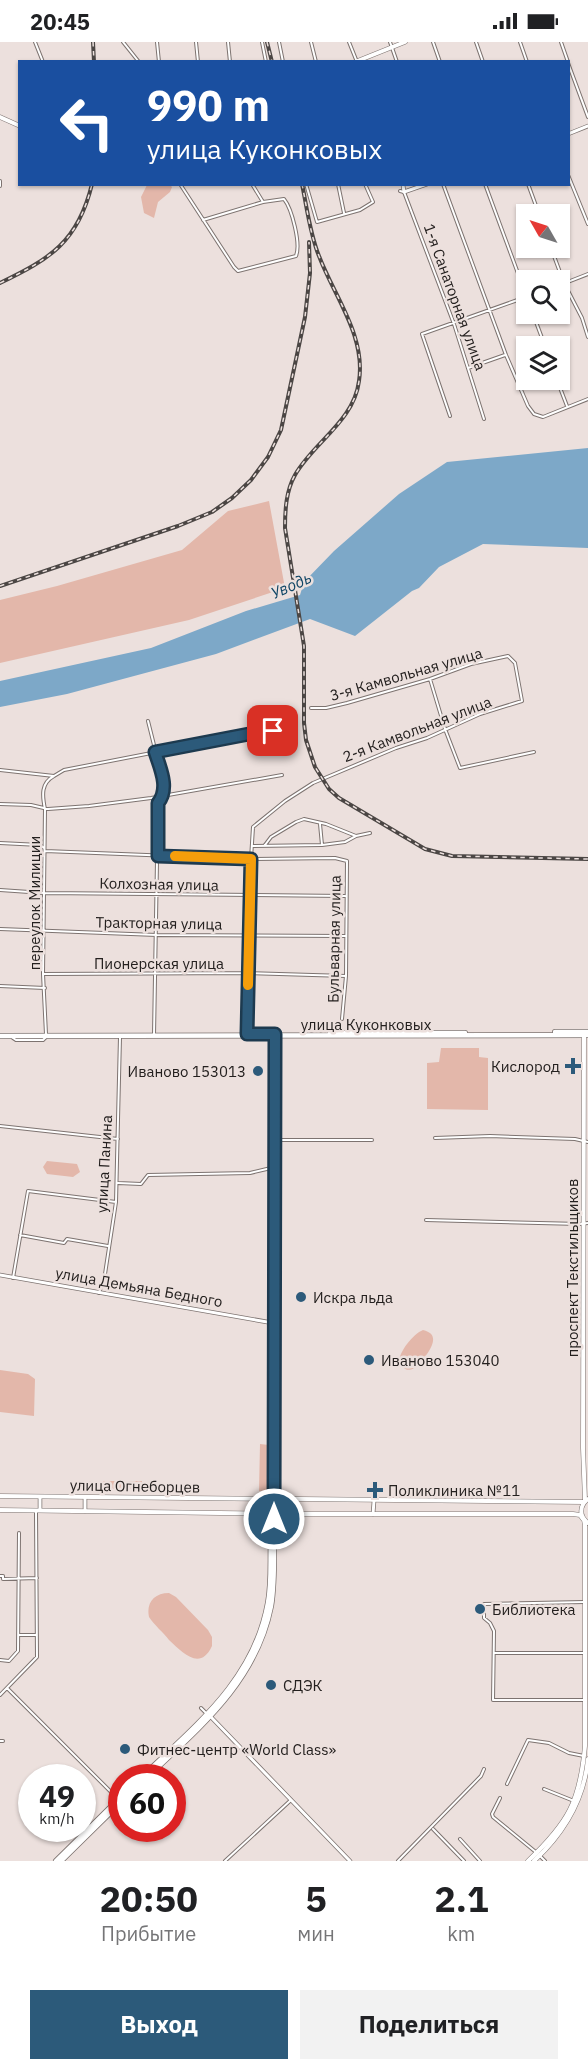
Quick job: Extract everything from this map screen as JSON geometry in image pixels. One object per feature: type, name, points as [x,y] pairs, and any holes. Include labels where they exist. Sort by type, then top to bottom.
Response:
[{"type":"main road","points":[[358,60],[391,44],[405,42]]},
{"type":"main road","points":[[0,117],[18,125]]},
{"type":"main road","name":"улица Куконковых","points":[[0,1035],[247,1035]]},
{"type":"main road","name":"улица Куконковых","points":[[0,1035],[46,1036]]},
{"type":"main road","name":"улица Куконковых","points":[[120,1035],[587,1035]]},
{"type":"main road","points":[[160,1764],[208,1715],[244,1669],[263,1625],[270,1583],[273,1035]]},
{"type":"main road","name":"проспект Текстильщиков","points":[[583,1519],[581,1512],[586,1500],[584,1045],[587,1035]]},
{"type":"main road","name":"улица Огнеборцев","points":[[0,1496],[374,1501],[586,1500]]},
{"type":"main road","name":"улица Огнеборцев","points":[[0,1510],[272,1514],[573,1514],[580,1515],[583,1519]]},
{"type":"main road","points":[[583,1519],[588,1523]]},
{"type":"main road","points":[[528,1861],[558,1837],[578,1801],[586,1774],[587,1602],[586,1530],[583,1519]]},
{"type":"main road","points":[[156,1764],[208,1715]]},
{"type":"main road","points":[[534,1861],[558,1831],[586,1774]]},
{"type":"main road","points":[[56,1861],[108,1811]]},
{"type":"main road","points":[[61,1861],[108,1812]]},
{"type":"street","points":[[35,42],[42,60]]},
{"type":"street","points":[[123,42],[137,60]]},
{"type":"street","points":[[157,42],[159,60]]},
{"type":"street","points":[[196,42],[198,60]]},
{"type":"street","points":[[228,42],[230,60]]},
{"type":"street","points":[[262,42],[266,60]]},
{"type":"street","points":[[279,42],[283,60]]},
{"type":"street","points":[[311,42],[316,60]]},
{"type":"street","points":[[349,42],[356,60]]},
{"type":"street","points":[[433,42],[439,60]]},
{"type":"street","points":[[476,42],[482,60]]},
{"type":"street","points":[[520,42],[526,60]]},
{"type":"street","points":[[561,42],[567,60]]},
{"type":"street","points":[[391,44],[396,60]]},
{"type":"street","points":[[570,68],[588,117]]},
{"type":"street","points":[[570,133],[588,126]]},
{"type":"street","points":[[570,180],[588,224]]},
{"type":"street","points":[[181,186],[203,220],[238,272],[296,256],[299,248],[288,204],[284,200],[262,202],[203,220]]},
{"type":"street","points":[[253,186],[262,202]]},
{"type":"street","points":[[307,186],[317,222],[360,210],[373,202],[366,186]]},
{"type":"street","points":[[338,186],[344,213]]},
{"type":"street","name":"1-я Санаторная улица","points":[[403,186],[402,191],[454,324],[484,419]]},
{"type":"street","points":[[404,186],[412,190]]},
{"type":"street","points":[[402,191],[422,186]]},
{"type":"street","points":[[444,186],[528,406],[534,414],[543,417],[588,399]]},
{"type":"street","points":[[486,186],[516,270]]},
{"type":"street","points":[[529,186],[535,204]]},
{"type":"street","points":[[570,281],[588,274]]},
{"type":"street","points":[[570,295],[582,318],[588,337]]},
{"type":"street","points":[[450,416],[422,334],[516,300]]},
{"type":"street","points":[[468,368],[507,355]]},
{"type":"street","points":[[561,390],[567,406]]},
{"type":"street","name":"3-я Камвольная улица","points":[[311,708],[334,707],[430,679],[471,663],[508,656],[515,663],[522,701]]},
{"type":"street","points":[[430,679],[460,768],[534,752]]},
{"type":"street","name":"2-я Камвольная улица","points":[[252,846],[253,827],[285,801],[321,779],[379,754],[427,738],[480,714],[522,701]]},
{"type":"street","points":[[148,721],[165,789],[158,803],[154,1035]]},
{"type":"street","points":[[0,770],[54,776],[64,770],[273,731]]},
{"type":"street","name":"переулок Милиции","points":[[46,1036],[43,786],[54,776]]},
{"type":"street","points":[[0,804],[45,809],[89,806],[282,776]]},
{"type":"street","points":[[264,846],[271,837],[304,819],[356,836]]},
{"type":"street","points":[[320,823],[322,845]]},
{"type":"street","points":[[247,1035],[252,846],[322,845],[345,842],[356,836],[370,833]]},
{"type":"street","points":[[0,843],[40,845],[45,850],[251,859]]},
{"type":"street","name":"Бульварная улица","points":[[251,859],[335,858],[347,861],[346,976],[342,1019]]},
{"type":"street","name":"Колхозная улица","points":[[0,890],[157,895],[346,896]]},
{"type":"street","name":"Тракторная улица","points":[[0,929],[249,936],[345,936]]},
{"type":"street","name":"Пионерская улица","points":[[44,974],[248,973],[346,976]]},
{"type":"street","points":[[0,986],[45,988]]},
{"type":"street","name":"улица Панина","points":[[99,1293],[105,1274],[118,1183],[120,1035]]},
{"type":"street","points":[[0,1126],[118,1139]]},
{"type":"street","points":[[435,1138],[490,1136],[575,1139],[586,1142]]},
{"type":"street","points":[[273,1140],[372,1140]]},
{"type":"street","points":[[118,1183],[141,1184],[148,1175],[250,1173],[273,1168]]},
{"type":"street","points":[[13,1278],[28,1191],[116,1202]]},
{"type":"street","points":[[426,1220],[586,1223]]},
{"type":"street","points":[[20,1235],[64,1243],[67,1239],[109,1246]]},
{"type":"street","name":"улица Демьяна Бедного","points":[[0,1275],[272,1323]]},
{"type":"street","points":[[0,1695],[37,1657],[40,1497]]},
{"type":"street","points":[[85,1498],[85,1511]]},
{"type":"street","points":[[373,1514],[374,1501]]},
{"type":"street","points":[[0,1660],[9,1661],[18,1651],[19,1533]]},
{"type":"street","points":[[0,1576],[3,1576],[3,1579],[37,1578]]},
{"type":"street","points":[[586,1700],[493,1700],[494,1631],[490,1623],[483,1618],[484,1604],[587,1602]]},
{"type":"street","points":[[19,1635],[38,1635]]},
{"type":"street","points":[[494,1653],[587,1653]]},
{"type":"street","points":[[0,1687],[5,1689],[108,1788]]},
{"type":"street","points":[[201,1708],[350,1861]]},
{"type":"street","points":[[507,1784],[528,1740],[549,1743],[586,1758]]},
{"type":"street","points":[[399,1861],[481,1776],[484,1769]]},
{"type":"street","points":[[544,1789],[574,1801]]},
{"type":"street","points":[[500,1798],[492,1814],[493,1817],[545,1861]]},
{"type":"street","points":[[225,1861],[291,1800]]},
{"type":"street","points":[[432,1828],[464,1861]]},
{"type":"street","points":[[460,1839],[480,1861]]},
{"type":"shaded area","points":[[146,186],[172,187],[170,192],[158,202],[154,218],[144,213],[141,197]]},
{"type":"shaded area","points":[[269,501],[285,588],[189,620],[0,663],[0,600],[182,550],[228,511]]},
{"type":"shaded area","points":[[441,1048],[479,1048],[479,1057],[488,1058],[488,1110],[427,1109],[427,1063],[439,1062]]},
{"type":"shaded area","points":[[47,1161],[77,1164],[80,1172],[73,1177],[47,1174],[43,1167]]},
{"type":"shaded area","points":[[423,1330],[431,1334],[433,1338],[428,1353],[413,1369],[402,1367],[399,1362],[401,1353],[411,1339]]},
{"type":"shaded area","points":[[0,1370],[28,1374],[35,1379],[34,1416],[0,1412]]},
{"type":"shaded area","points":[[260,1444],[269,1445],[268,1491],[259,1491]]},
{"type":"shaded area","points":[[89,1481],[142,1481],[141,1489],[89,1489]]},
{"type":"shaded area","points":[[169,1593],[176,1597],[212,1637],[212,1646],[202,1658],[197,1659],[185,1654],[149,1617],[148,1612],[152,1600],[159,1595]]},
{"type":"water","points":[[588,448],[588,548],[483,544],[439,567],[419,588],[355,636],[310,619],[216,654],[67,694],[0,707],[0,681],[151,648],[246,611],[300,595],[304,582],[334,551],[399,494],[447,462]]},
{"type":"railway","points":[[93,42],[94,60]]},
{"type":"railway","points":[[267,42],[272,60]]},
{"type":"railway","points":[[0,283],[34,266],[60,246],[79,221],[91,186]]},
{"type":"railway","points":[[302,186],[316,248],[353,332],[360,364],[356,395],[350,408],[295,475],[286,508],[285,528],[304,646],[304,723],[306,740],[315,767],[329,789],[339,798],[425,849],[452,856],[588,859]]},
{"type":"railway","points":[[0,586],[178,526],[212,512],[232,498],[251,480],[268,457],[281,430],[305,317],[310,273],[309,242]]},
{"type":"slow traffic","points":[[175,856],[251,859],[248,985]]},
{"type":"place","name":"Кислород","points":[[573,1066]]},
{"type":"place","name":"Иваново 153013","points":[[258,1071]]},
{"type":"place","name":"Искра льда","points":[[301,1297]]},
{"type":"place","name":"Иваново 153040","points":[[369,1360]]},
{"type":"place","name":"Поликлиника №11","points":[[375,1490]]},
{"type":"place","name":"Библиотека","points":[[480,1609]]},
{"type":"place","name":"СДЭК","points":[[271,1685]]},
{"type":"place","name":"Фитнес-центр «World Class»","points":[[125,1749]]},
{"type":"route","points":[[273,731],[155,752],[165,789],[158,803],[158,856],[251,859],[247,1034],[275,1034],[274,1519]]},
{"type":"water label","name":"Уводь","points":[[291,585]]}]
